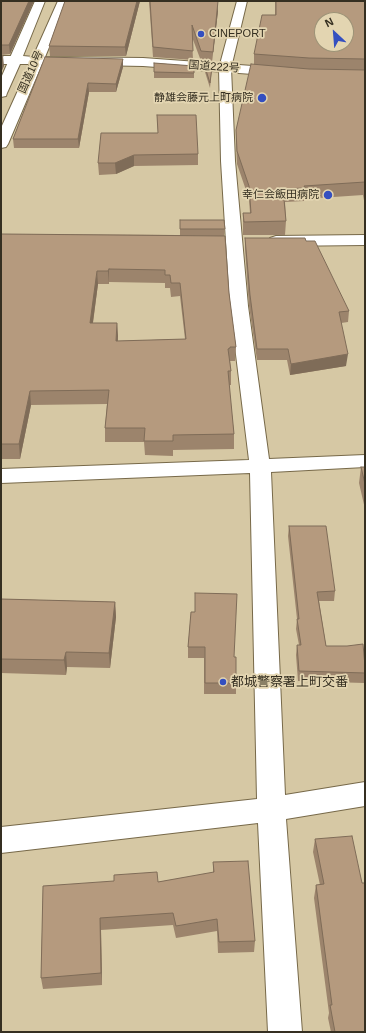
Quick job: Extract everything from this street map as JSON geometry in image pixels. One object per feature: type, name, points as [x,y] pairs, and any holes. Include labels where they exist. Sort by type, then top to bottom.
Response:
[{"type":"main road","name":"国道10号","points":[[1,93],[40,1]]},
{"type":"main road","name":"国道10号","points":[[1,144],[36,60],[63,1]]},
{"type":"main road","points":[[242,1],[225,68],[228,161],[240,242],[239,306],[260,466],[271,809],[285,1032]]},
{"type":"main road","name":"国道222号","points":[[1,60],[143,62],[293,74]]},
{"type":"main road","points":[[240,242],[365,240]]},
{"type":"main road","points":[[1,476],[365,461]]},
{"type":"main road","points":[[1,840],[271,809],[365,794]]},
{"type":"building","points":[[1,1],[29,1],[9,45],[1,45]]},
{"type":"building","points":[[65,1],[137,1],[125,47],[49,46]]},
{"type":"building","points":[[150,1],[218,1],[213,52],[201,51],[192,25],[193,51],[153,47]]},
{"type":"building","points":[[276,1],[365,1],[365,59],[309,58],[254,54],[262,15],[276,15]]},
{"type":"building","points":[[45,57],[123,59],[116,84],[88,83],[78,139],[13,139]]},
{"type":"building","points":[[154,63],[194,66],[194,73],[154,72]]},
{"type":"building","points":[[251,64],[309,69],[365,70],[365,182],[304,186],[305,188],[283,189],[286,221],[244,222],[243,213],[251,213],[249,186],[237,151],[236,130]]},
{"type":"building","points":[[205,67],[212,67],[210,83]]},
{"type":"building","points":[[157,115],[196,115],[198,154],[134,155],[115,163],[98,163],[101,133],[158,133]]},
{"type":"building","points":[[180,220],[224,220],[225,229],[180,229]]},
{"type":"building","points":[[1,234],[225,236],[229,293],[236,347],[230,347],[228,349],[231,371],[228,371],[234,434],[173,435],[173,441],[144,441],[145,428],[105,428],[109,390],[30,391],[19,444],[1,444]],"holes":[[[109,269],[165,270],[165,275],[170,275],[171,283],[180,283],[186,339],[116,341],[117,323],[90,323],[97,271],[108,271]]]},
{"type":"building","points":[[245,238],[305,238],[306,241],[315,241],[349,311],[339,312],[348,354],[291,364],[288,349],[257,349]]},
{"type":"building","points":[[361,467],[365,467],[365,484]]},
{"type":"building","points":[[289,526],[326,526],[335,591],[317,592],[326,646],[363,644],[365,673],[299,671],[297,645],[301,645],[297,619],[299,619]]},
{"type":"building","points":[[195,593],[237,594],[234,657],[236,657],[236,683],[205,683],[205,647],[188,647],[191,612],[195,612]]},
{"type":"building","points":[[1,599],[115,602],[109,653],[66,652],[64,660],[1,659]]},
{"type":"building","points":[[352,836],[362,883],[365,883],[365,1032],[335,1032],[330,1005],[332,1005],[316,885],[324,884],[315,839]]},
{"type":"building","points":[[248,861],[255,941],[219,942],[217,919],[176,926],[173,913],[100,918],[101,973],[41,978],[43,886],[114,881],[114,875],[157,872],[158,882],[214,872],[213,862]]},
{"type":"place","name":"CINEPORT","points":[[201,34]]},
{"type":"place","name":"静雄会藤元上町病院","points":[[262,98]]},
{"type":"place","name":"幸仁会飯田病院","points":[[328,195]]},
{"type":"place","name":"都城警察署上町交番","points":[[223,682]]}]
